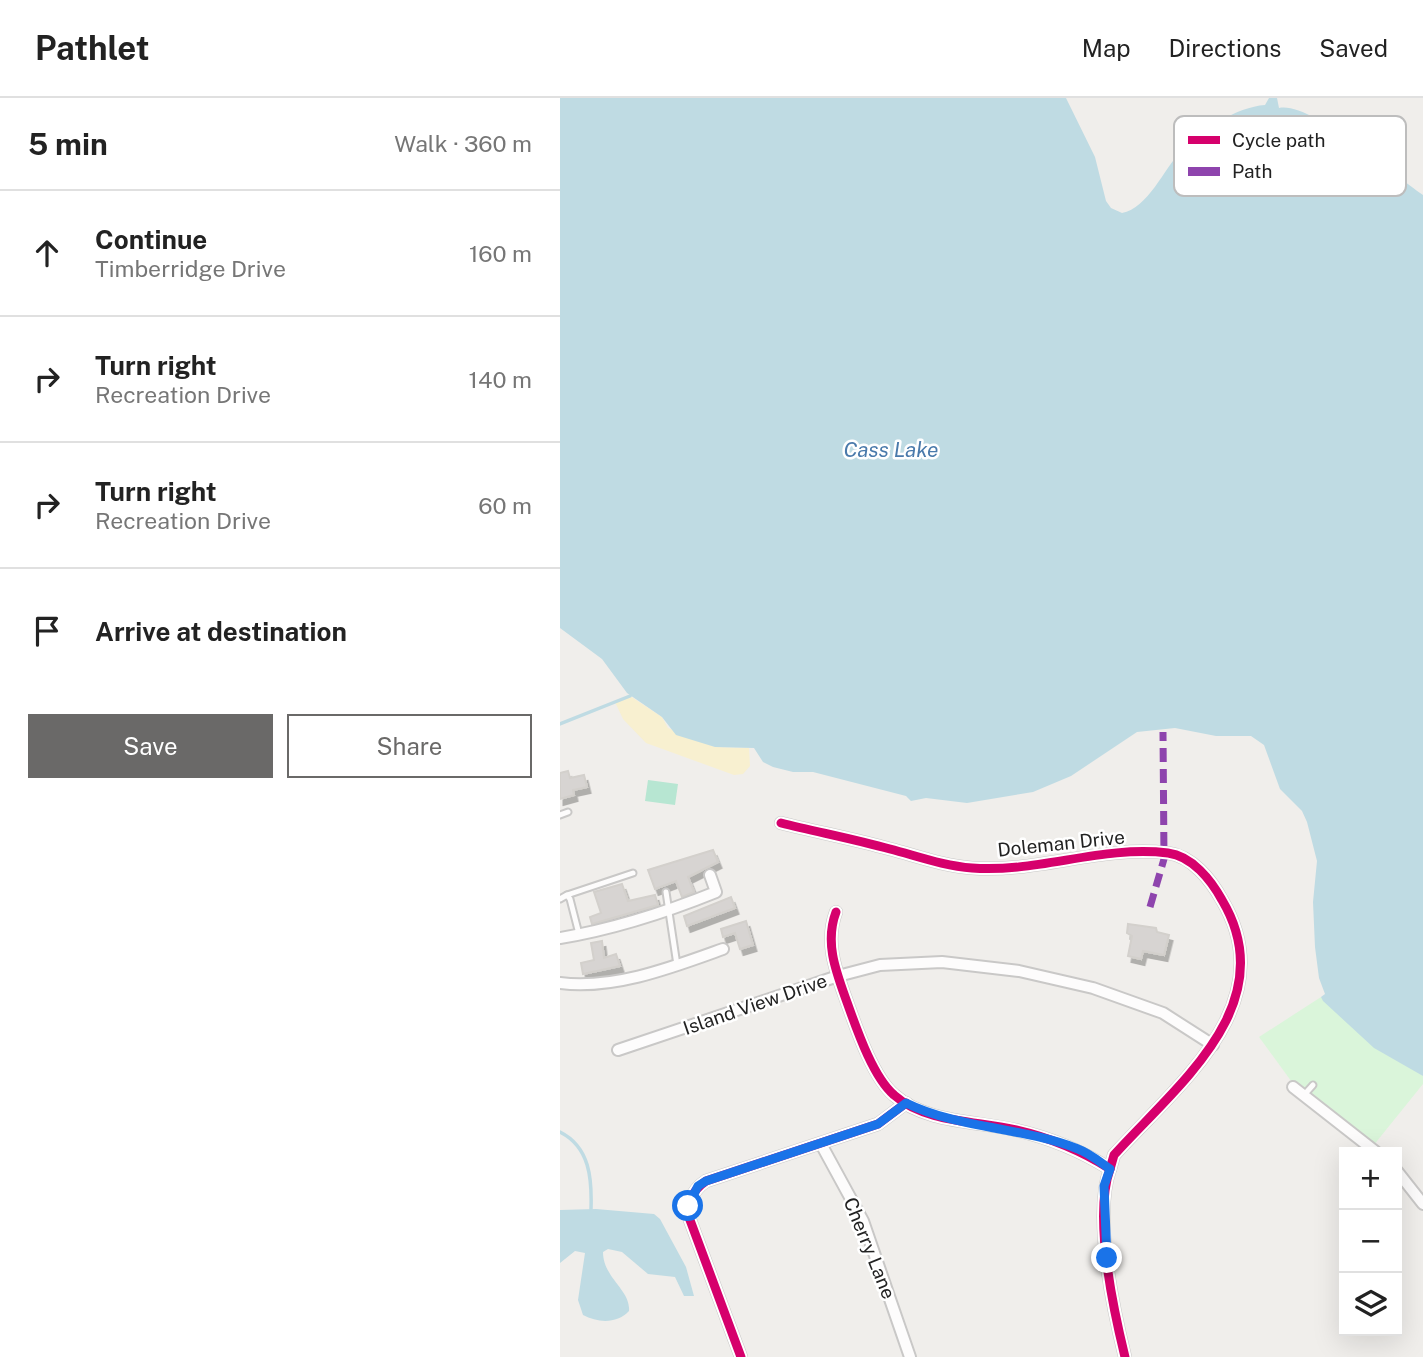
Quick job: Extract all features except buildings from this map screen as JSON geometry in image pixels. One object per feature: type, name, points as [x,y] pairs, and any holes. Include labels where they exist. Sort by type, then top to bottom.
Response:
[{"type":"street","name":"Doleman Drive","points":[[781,824],[970,868],[1029,868],[1116,853],[1168,853],[1195,866],[1221,897],[1236,929],[1240,971],[1233,1012],[1213,1045],[1114,1155],[1110,1169]]},
{"type":"street","points":[[560,937],[669,911],[716,892],[710,875]]},
{"type":"street","points":[[836,912],[829,939],[838,976],[860,1037],[893,1094],[920,1110],[1017,1130],[1080,1149],[1110,1169],[1104,1186],[1107,1258],[1125,1357]]},
{"type":"street","points":[[560,984],[594,983],[677,965],[723,949]]},
{"type":"street","name":"Island View Drive","points":[[618,1050],[838,976],[880,965],[942,962],[1018,971],[1093,988],[1163,1013],[1213,1045]]},
{"type":"street","points":[[1293,1087],[1370,1147]]},
{"type":"street","points":[[741,1357],[690,1220],[692,1196],[706,1181],[878,1124],[906,1103]]},
{"type":"street","name":"Cherry Lane","points":[[821,1144],[863,1221],[910,1357]]},
{"type":"street","points":[[1402,1177],[1423,1204]]},
{"type":"lane","points":[[560,815],[568,812]]},
{"type":"lane","points":[[560,898],[633,873]]},
{"type":"lane","points":[[666,892],[677,965]]},
{"type":"lane","points":[[567,895],[576,911],[579,934]]},
{"type":"lane","points":[[1304,1096],[1312,1085]]},
{"type":"sand","points":[[630,696],[662,717],[668,728],[715,747],[749,748],[750,766],[743,774],[734,775],[646,743],[623,719],[615,702]]},
{"type":"green space","points":[[648,780],[678,784],[675,805],[645,801]]},
{"type":"green space","points":[[1321,997],[1423,1076],[1423,1084],[1373,1146],[1294,1085],[1259,1037]]},
{"type":"water","name":"Cass Lake","points":[[560,98],[1066,98],[1095,157],[1106,201],[1111,208],[1122,213],[1131,210],[1148,196],[1174,160],[1174,196],[1406,196],[1406,182],[1423,195],[1423,1076],[1374,1048],[1323,1001],[1321,997],[1325,994],[1319,978],[1313,902],[1317,861],[1307,822],[1302,811],[1280,789],[1264,745],[1251,736],[1216,736],[1175,728],[1137,732],[1071,776],[1033,792],[967,803],[926,798],[911,801],[906,796],[813,772],[793,772],[773,767],[763,762],[754,748],[715,747],[676,735],[662,717],[627,693],[602,659],[560,628]]},
{"type":"water","name":"Cass Lake","points":[[1269,98],[1277,98],[1279,108],[1293,109],[1311,116],[1229,116],[1265,105]]},
{"type":"water","points":[[596,1209],[654,1214],[660,1219],[686,1267],[694,1296],[684,1296],[675,1277],[648,1274],[622,1252],[608,1249],[603,1252],[604,1261],[626,1297],[629,1311],[619,1318],[607,1321],[583,1315],[578,1300],[585,1253],[575,1251],[560,1263],[560,1210]]},
{"type":"waterway","points":[[560,724],[630,696]]},
{"type":"waterway","points":[[560,1132],[570,1138],[583,1155],[590,1175],[591,1209]]},
{"type":"marked path","points":[[1150,907],[1164,859],[1163,732]]},
{"type":"cycle path","points":[[781,823],[962,867],[1021,867],[1143,852],[1177,855],[1200,870],[1222,900],[1238,938],[1240,974],[1232,1008],[1215,1040],[1192,1071],[1114,1155],[1110,1169]]},
{"type":"cycle path","points":[[836,912],[831,936],[833,959],[840,982],[866,1053],[879,1077],[894,1095],[907,1104],[936,1116],[1016,1130],[1053,1141],[1110,1169],[1105,1189],[1104,1237],[1110,1289],[1125,1357]]},
{"type":"cycle path","points":[[741,1357],[690,1220],[690,1203],[694,1193],[706,1181],[878,1124],[906,1103]]},
{"type":"route","points":[[688,1206],[698,1186],[706,1181],[878,1124],[906,1103],[920,1110],[1017,1130],[1080,1149],[1110,1169],[1104,1186],[1107,1258]]}]
